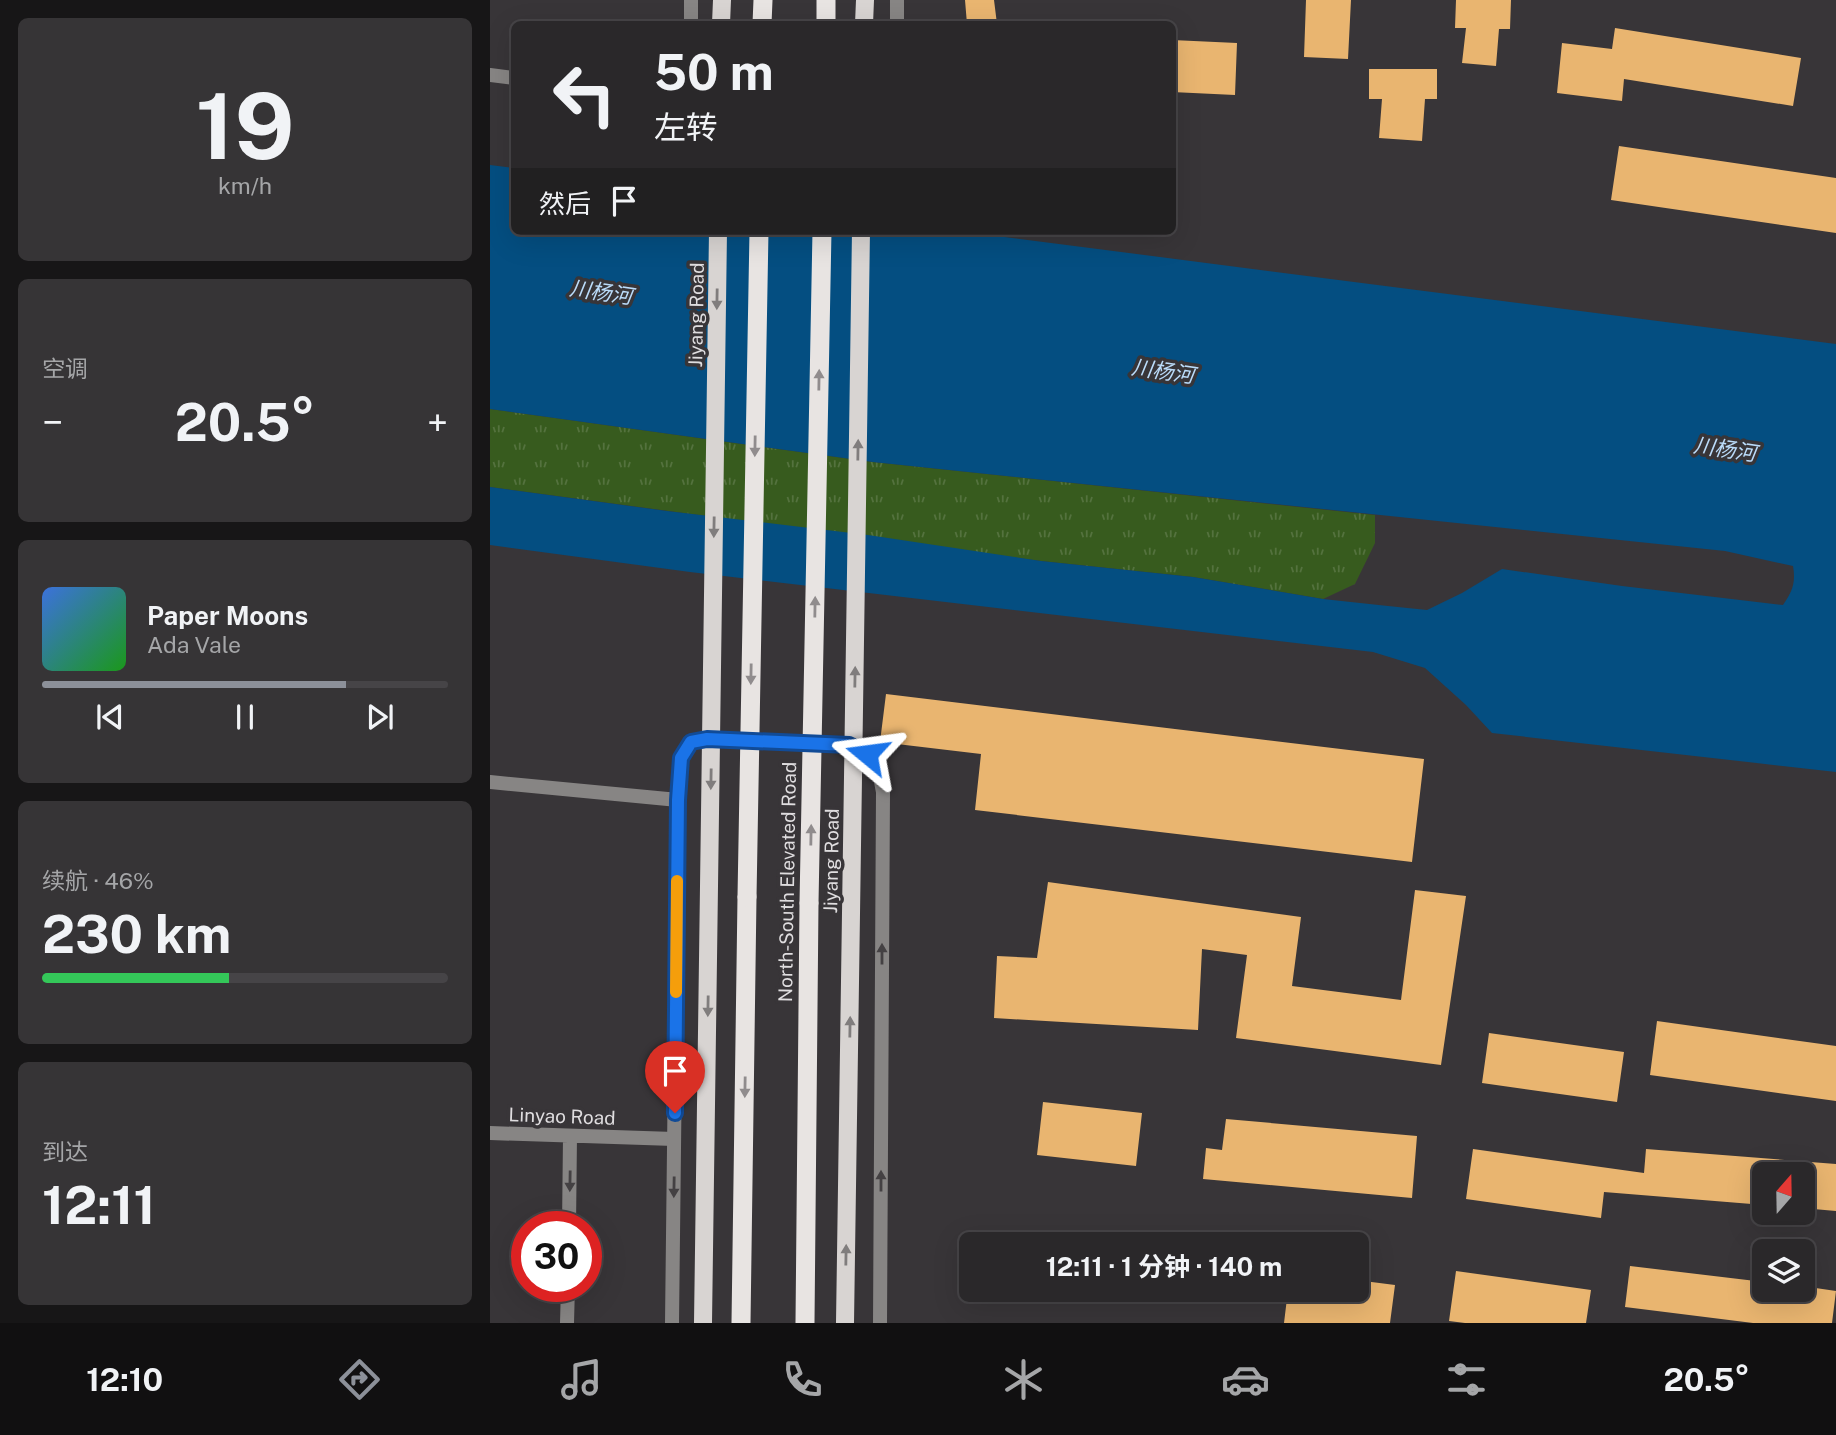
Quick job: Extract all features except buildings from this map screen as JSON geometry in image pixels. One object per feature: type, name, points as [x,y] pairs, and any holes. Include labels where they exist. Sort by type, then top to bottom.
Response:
[{"type":"highway","points":[[762,21],[763,0]]},
{"type":"highway","points":[[826,0],[826,21]]},
{"type":"highway","name":"North-South Elevated Road","points":[[741,1323],[759,235]]},
{"type":"highway","name":"North-South Elevated Road","points":[[805,1323],[822,235]]},
{"type":"main road","points":[[721,21],[722,0]]},
{"type":"main road","points":[[864,0],[864,21]]},
{"type":"main road","name":"Jiyang Road","points":[[703,1323],[718,235]]},
{"type":"main road","name":"Jiyang Road","points":[[845,1323],[861,235]]},
{"type":"street","points":[[691,0],[691,21]]},
{"type":"street","points":[[897,0],[897,21]]},
{"type":"street","points":[[490,75],[511,78]]},
{"type":"street","points":[[672,1323],[678,800],[681,758],[691,742],[707,739],[849,745],[867,754],[879,770],[883,792],[880,1323]]},
{"type":"street","points":[[490,782],[678,800]]},
{"type":"street","name":"Linyao Road","points":[[490,1133],[674,1139]]},
{"type":"street","points":[[569,1211],[570,1136]]},
{"type":"street","points":[[567,1323],[568,1302]]},
{"type":"green space","points":[[490,409],[873,462],[1375,515],[1375,543],[1355,584],[1323,599],[1193,577],[1041,561],[490,487]]},
{"type":"water","name":"川杨河","points":[[490,165],[511,168],[511,235],[989,235],[1836,344],[1836,772],[1492,733],[1425,668],[1373,652],[690,572],[490,545],[490,487],[868,535],[1041,561],[1193,577],[1323,599],[1427,610],[1502,569],[1783,605],[1794,582],[1793,566],[1725,551],[873,462],[490,409]]},
{"type":"slow traffic","points":[[676,992],[677,881]]},
{"type":"route","points":[[675,1113],[678,800],[681,758],[691,742],[707,739],[849,745],[867,754]]}]
